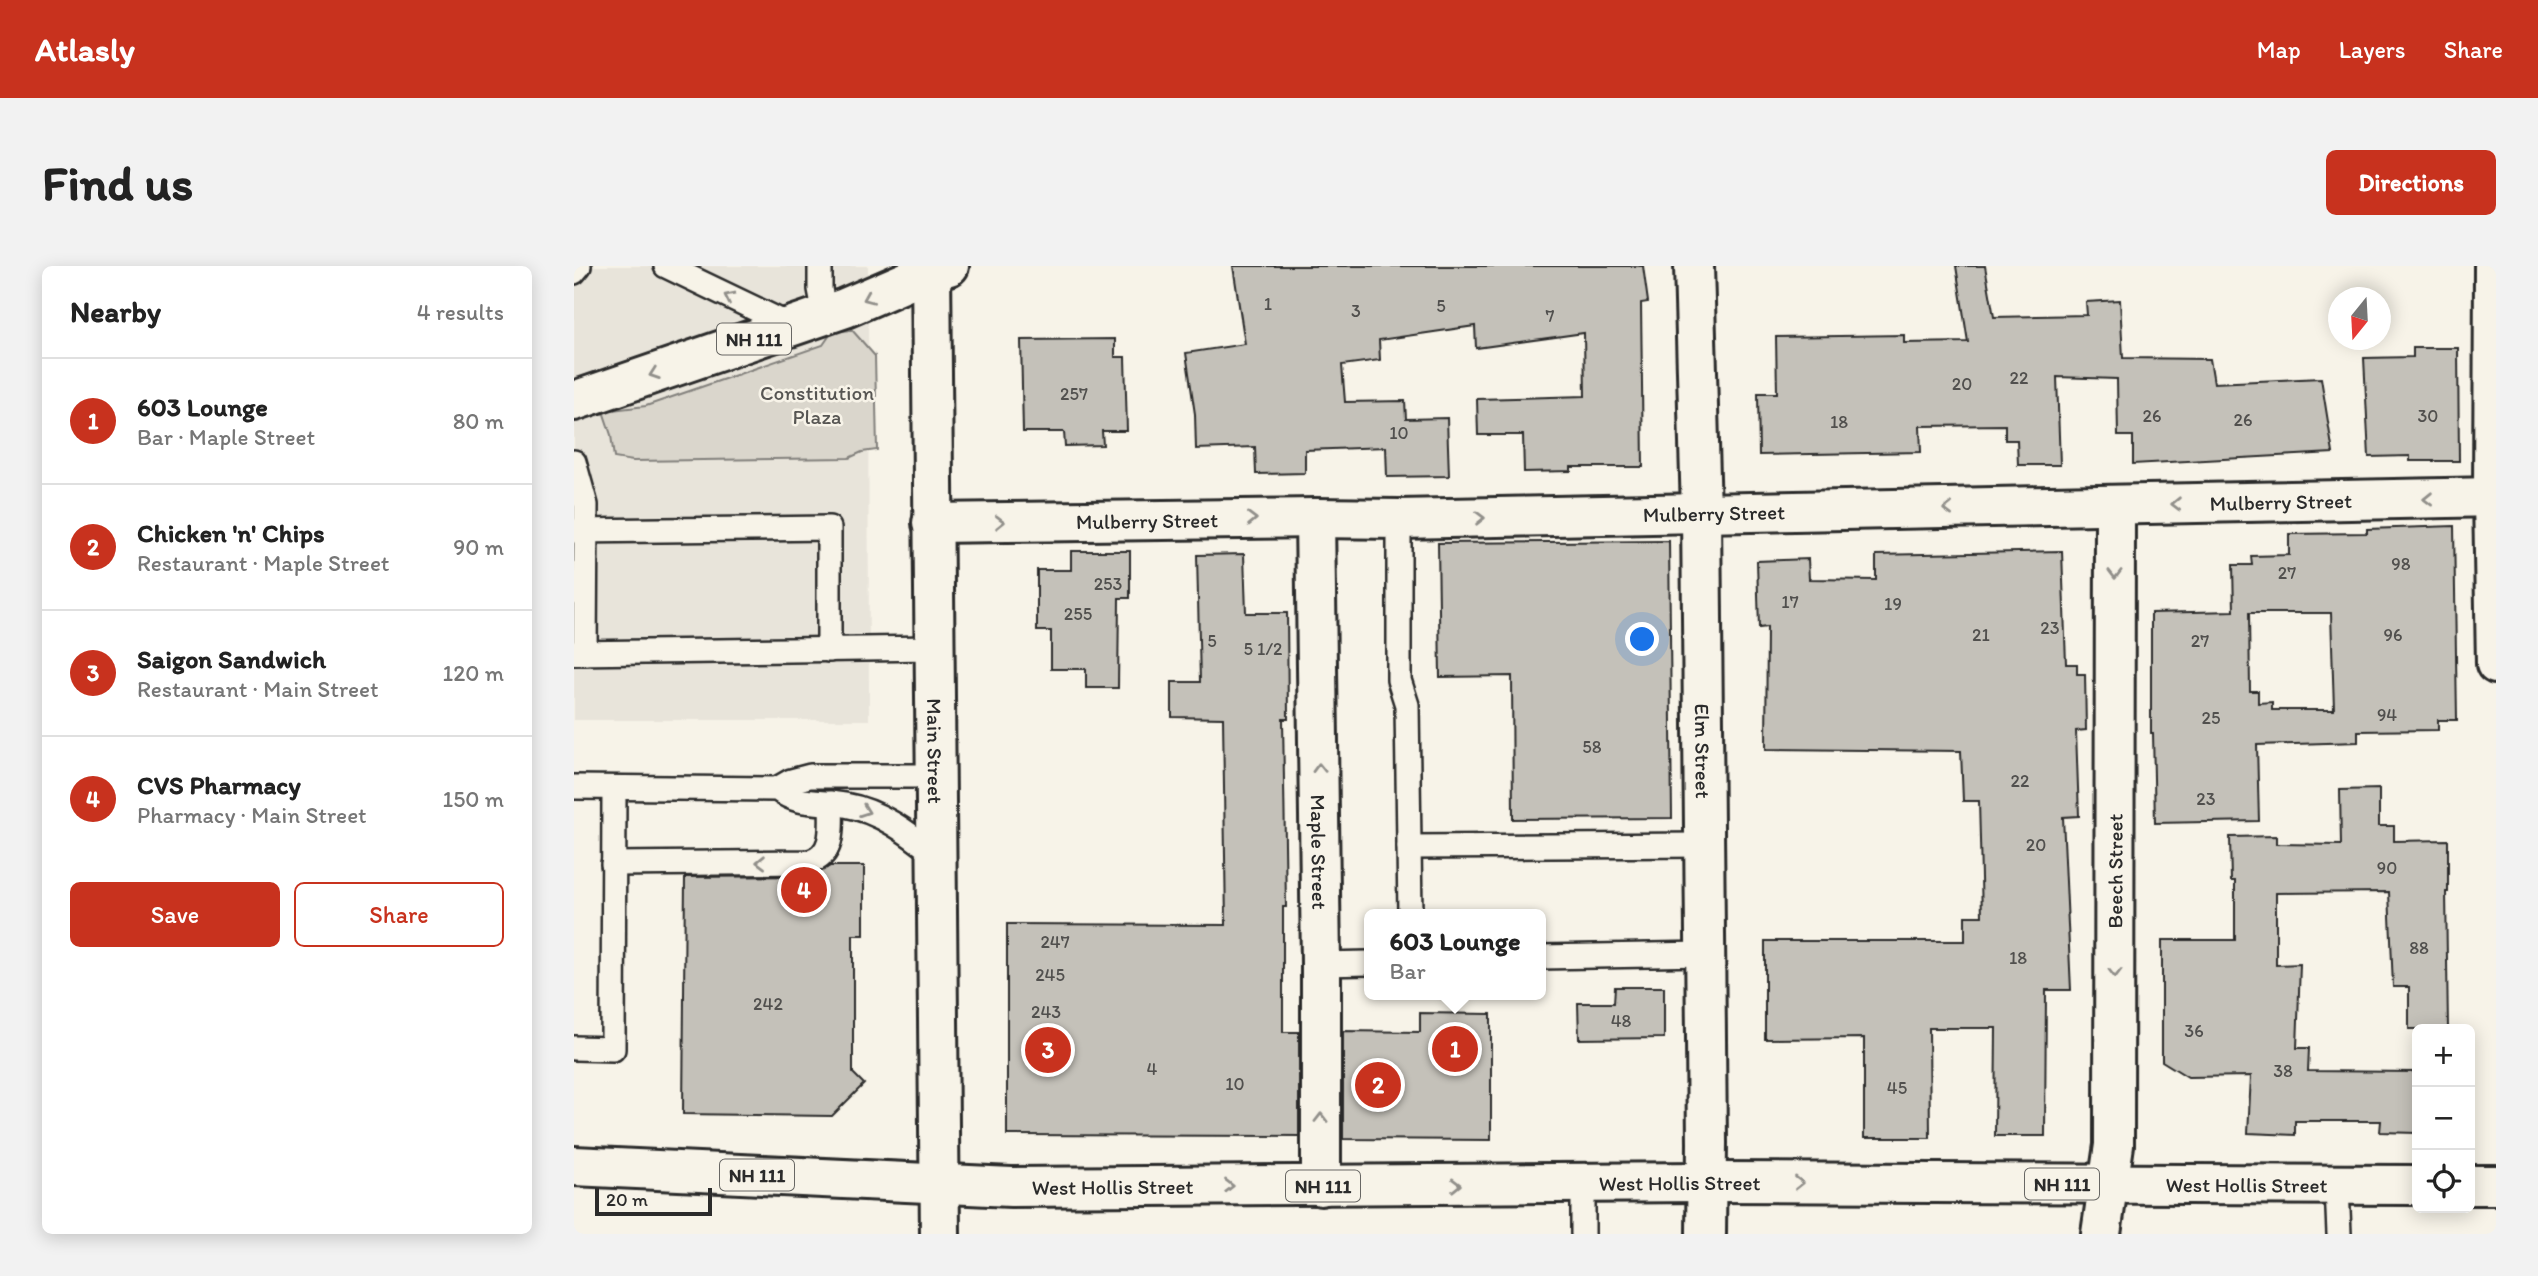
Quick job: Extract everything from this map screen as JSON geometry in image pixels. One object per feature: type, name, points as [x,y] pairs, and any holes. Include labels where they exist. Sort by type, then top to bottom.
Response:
[{"type":"street","name":"Elm Street","points":[[1694,266],[1701,513],[1706,1234]]},
{"type":"street","points":[[2494,266],[2496,664]]},
{"type":"street","name":"NH 111","points":[[574,401],[808,321],[937,268]]},
{"type":"street","name":"Main Street","points":[[937,268],[932,523],[940,1234]]},
{"type":"street","name":"Mulberry Street","points":[[932,523],[1399,519],[2494,497]]},
{"type":"street","name":"Beech Street","points":[[2101,1234],[2114,1145],[2115,506]]},
{"type":"street","name":"Maple Street","points":[[1315,518],[1321,1186]]},
{"type":"street","name":"NH 111","points":[[574,1166],[940,1185]]},
{"type":"street","name":"West Hollis Street","points":[[940,1185],[1321,1186],[1706,1182],[2412,1185]]},
{"type":"street","points":[[2475,1185],[2496,1185]]},
{"type":"lane","points":[[574,272],[579,266]]},
{"type":"lane","points":[[666,266],[808,321],[820,296],[820,266]]},
{"type":"lane","points":[[574,462],[583,490],[580,531],[580,653],[934,648]]},
{"type":"lane","points":[[1399,519],[1399,680],[1407,705],[1410,909]]},
{"type":"lane","points":[[580,531],[829,528],[829,650]]},
{"type":"lane","points":[[777,789],[791,780],[810,776],[935,776]]},
{"type":"lane","points":[[574,787],[777,789],[799,802],[831,803],[859,808],[876,815],[906,832],[936,855]]},
{"type":"lane","points":[[574,1048],[613,1049],[614,788]]},
{"type":"lane","points":[[613,863],[810,862],[822,855],[830,842],[831,803]]},
{"type":"lane","points":[[1409,847],[1704,845]]},
{"type":"lane","points":[[1546,957],[1705,954]]},
{"type":"lane","points":[[1321,964],[1364,963]]},
{"type":"lane","points":[[1583,1184],[1583,1234]]},
{"type":"lane","points":[[2336,1185],[2339,1234]]},
{"type":"shaded area","points":[[574,266],[868,266],[869,720],[574,720]]},
{"type":"green space","name":"Constitution Plaza","points":[[852,330],[875,356],[877,450],[862,452],[849,458],[633,461],[614,458],[611,435],[603,411],[646,406],[823,345],[832,332]]},
{"type":"building","points":[[1233,266],[1643,266],[1648,302],[1641,303],[1643,467],[1571,467],[1571,471],[1524,472],[1523,435],[1478,435],[1477,399],[1585,396],[1584,333],[1476,348],[1475,326],[1379,340],[1380,360],[1342,365],[1345,402],[1405,401],[1406,419],[1447,418],[1449,476],[1387,477],[1386,447],[1305,450],[1305,473],[1256,474],[1255,447],[1196,449],[1195,414],[1186,353],[1245,344]]},
{"type":"building","points":[[1956,266],[1985,266],[1994,317],[2087,315],[2086,302],[2120,300],[2123,358],[2210,359],[2214,383],[2321,378],[2333,453],[2133,464],[2133,436],[2118,436],[2117,379],[2057,377],[2060,465],[2018,465],[2017,440],[2005,440],[2005,425],[1920,426],[1921,452],[1759,455],[1758,393],[1777,393],[1776,337],[1904,335],[1904,343],[1968,342]]},
{"type":"building","points":[[1115,339],[1115,357],[1125,357],[1127,431],[1102,431],[1103,445],[1065,446],[1064,432],[1023,432],[1021,340]]},
{"type":"building","points":[[2413,348],[2458,348],[2459,461],[2410,461],[2410,456],[2369,457],[2364,358],[2413,357]]},
{"type":"building","points":[[2454,526],[2457,720],[2438,720],[2438,730],[2358,731],[2358,742],[2257,745],[2259,821],[2155,823],[2151,733],[2151,613],[2234,611],[2233,565],[2252,565],[2251,556],[2289,555],[2289,534],[2367,533],[2367,529]],"holes":[[[2249,613],[2331,613],[2334,710],[2272,710],[2272,702],[2258,703],[2258,691],[2250,691]]]},
{"type":"building","points":[[1669,541],[1672,818],[1513,819],[1512,676],[1440,677],[1438,543]]},
{"type":"building","points":[[1071,551],[1130,551],[1130,598],[1119,598],[1118,688],[1086,688],[1086,669],[1051,669],[1051,631],[1037,631],[1037,570],[1071,570]]},
{"type":"building","points":[[2062,551],[2066,664],[2077,664],[2077,674],[2085,674],[2086,730],[2076,731],[2079,816],[2063,817],[2071,990],[2046,990],[2045,1136],[1995,1136],[1996,1028],[1929,1028],[1930,1138],[1864,1138],[1864,1038],[1765,1039],[1765,941],[1965,941],[1965,916],[1982,916],[1979,801],[1963,801],[1961,751],[1766,749],[1767,627],[1759,628],[1757,561],[1808,559],[1809,579],[1876,580],[1876,555]]},
{"type":"building","points":[[1244,554],[1246,613],[1287,613],[1288,719],[1283,719],[1286,907],[1283,907],[1283,1032],[1299,1032],[1299,1136],[1007,1135],[1007,924],[1226,925],[1223,718],[1172,717],[1172,682],[1200,682],[1197,555]]},
{"type":"building","points":[[2379,789],[2379,826],[2394,826],[2394,841],[2448,840],[2448,1024],[2412,1024],[2412,1029],[2409,1029],[2409,987],[2393,987],[2389,892],[2276,893],[2276,965],[2300,964],[2297,1048],[2309,1048],[2308,1071],[2412,1072],[2412,1133],[2380,1132],[2381,1121],[2295,1121],[2295,1135],[2248,1133],[2251,1076],[2188,1077],[2162,1061],[2162,940],[2235,940],[2235,881],[2231,881],[2230,837],[2276,836],[2276,844],[2341,845],[2340,790]]},
{"type":"building","points":[[830,866],[864,866],[864,935],[853,935],[853,1073],[864,1084],[832,1116],[683,1114],[685,877],[810,876]]},
{"type":"building","points":[[1615,987],[1664,987],[1664,1038],[1579,1039],[1578,1003],[1614,1003]]},
{"type":"building","points":[[1420,1013],[1491,1014],[1491,1140],[1343,1139],[1343,1031],[1420,1032]]},
{"type":"place","name":"CVS Pharmacy","points":[[804,890]]},
{"type":"place","name":"603 Lounge","points":[[1455,1049]]},
{"type":"place","name":"Saigon Sandwich","points":[[1048,1050]]},
{"type":"place","name":"Chicken 'n' Chips","points":[[1378,1085]]}]
